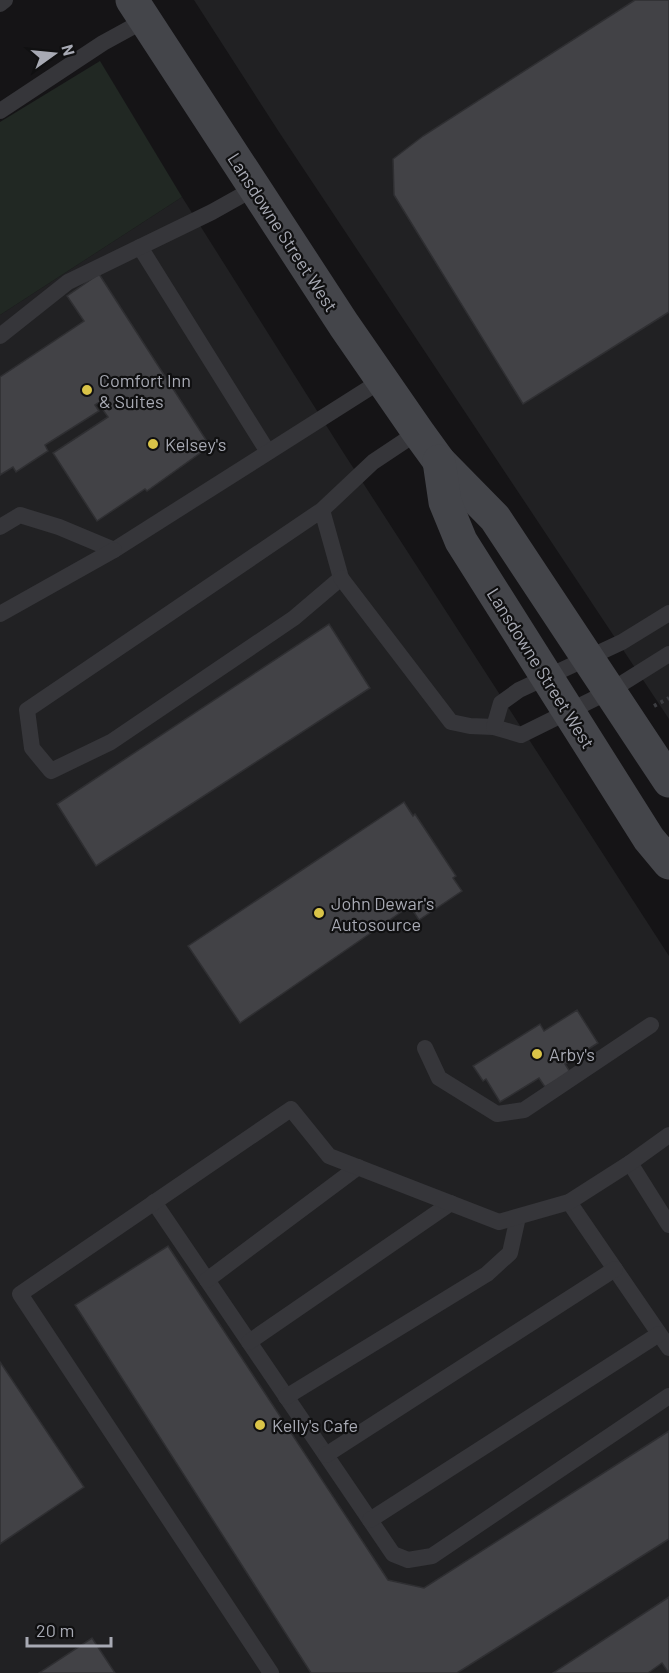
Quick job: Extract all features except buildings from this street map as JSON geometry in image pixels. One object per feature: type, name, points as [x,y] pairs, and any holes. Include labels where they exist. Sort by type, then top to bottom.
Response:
[{"type":"main road","name":"Lansdowne Street West","points":[[139,10],[344,325],[439,461],[495,518],[669,781]]},
{"type":"main road","name":"Lansdowne Street West","points":[[439,461],[446,502],[460,541],[649,839],[669,863]]},
{"type":"lane","points":[[0,4],[5,0]]},
{"type":"lane","points":[[0,111],[104,43],[139,10]]},
{"type":"lane","points":[[0,336],[68,282],[212,212],[255,188]]},
{"type":"lane","points":[[140,247],[268,452]]},
{"type":"lane","points":[[0,614],[114,550],[382,380]]},
{"type":"lane","points":[[341,578],[294,618],[111,742],[51,771],[32,748],[27,710],[322,510],[372,462],[418,432]]},
{"type":"lane","points":[[322,510],[341,578],[452,722],[470,726],[494,727],[521,735],[610,691],[669,654]]},
{"type":"lane","points":[[0,527],[20,515],[59,527],[114,550]]},
{"type":"lane","points":[[494,727],[501,703],[519,690],[622,642],[669,613]]},
{"type":"lane","points":[[425,1048],[439,1078],[497,1114],[524,1110],[651,1026]]},
{"type":"lane","points":[[272,1673],[20,1294],[291,1109],[329,1156],[499,1222],[569,1202],[669,1135]]},
{"type":"lane","points":[[630,1163],[669,1225]]},
{"type":"lane","points":[[207,1280],[357,1167]]},
{"type":"lane","points":[[154,1202],[393,1554],[408,1560],[432,1556],[669,1396]]},
{"type":"lane","points":[[569,1202],[669,1348]]},
{"type":"lane","points":[[249,1342],[451,1203]]},
{"type":"lane","points":[[286,1397],[487,1274],[510,1253],[518,1216]]},
{"type":"lane","points":[[326,1455],[615,1269]]},
{"type":"lane","points":[[370,1520],[659,1334]]},
{"type":"shaded area","points":[[194,0],[669,0],[669,719],[279,132]]},
{"type":"shaded area","points":[[100,61],[182,197],[0,315],[0,122]]},
{"type":"shaded area","points":[[182,197],[343,452],[669,956],[669,1673],[0,1673],[0,315]]},
{"type":"place","name":"Comfort Inn & Suites","points":[[87,390]]},
{"type":"place","name":"Kelsey's","points":[[153,444]]},
{"type":"place","name":"John Dewar's Autosource","points":[[319,913]]},
{"type":"place","name":"Arby's","points":[[537,1054]]},
{"type":"place","name":"Kelly's Cafe","points":[[260,1425]]}]
